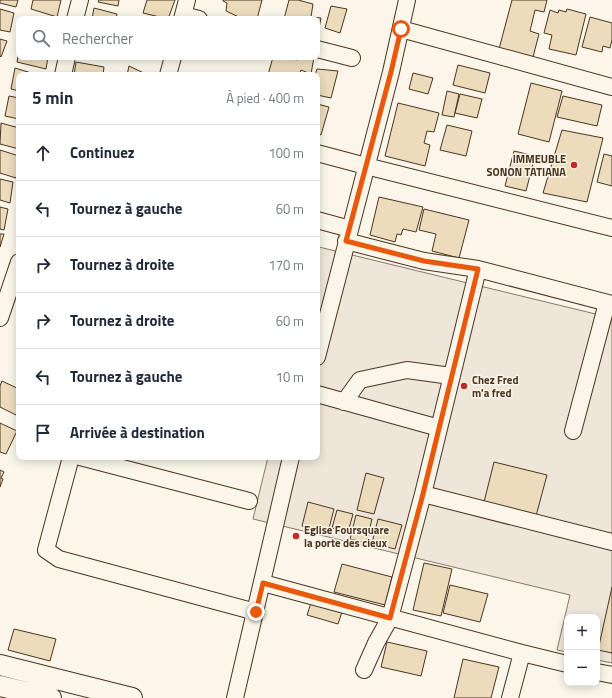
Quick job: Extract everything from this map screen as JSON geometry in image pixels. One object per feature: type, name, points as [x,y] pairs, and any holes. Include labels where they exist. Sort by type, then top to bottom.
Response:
[{"type":"main road","points":[[0,665],[132,698]]},
{"type":"main road","points":[[0,686],[51,698]]},
{"type":"street","points":[[76,16],[80,0]]},
{"type":"street","points":[[320,345],[401,29],[407,0]]},
{"type":"street","points":[[184,11],[193,16]]},
{"type":"street","points":[[401,29],[612,87]]},
{"type":"street","points":[[320,50],[352,58]]},
{"type":"street","points":[[64,72],[66,60]]},
{"type":"street","points":[[169,72],[171,60]]},
{"type":"street","points":[[320,154],[612,228]]},
{"type":"street","points":[[320,221],[348,235],[424,261],[478,269],[610,303],[573,431]]},
{"type":"street","points":[[0,318],[5,289],[16,268]]},
{"type":"street","points":[[364,670],[376,643],[390,618],[423,494],[478,269]]},
{"type":"street","points":[[344,402],[360,380],[407,370],[452,376]]},
{"type":"street","points":[[320,395],[439,428]]},
{"type":"street","points":[[70,460],[46,550],[59,559],[256,612]]},
{"type":"street","points":[[91,460],[248,501]]},
{"type":"street","points":[[235,698],[263,583],[290,460]]},
{"type":"street","points":[[423,494],[612,542]]},
{"type":"street","points":[[263,583],[564,663]]},
{"type":"street","points":[[510,698],[522,653]]},
{"type":"street","points":[[600,673],[612,675]]},
{"type":"shaded area","points":[[320,247],[612,318],[612,663],[600,661],[600,614],[566,614],[570,595],[253,519],[267,460],[320,460]]},
{"type":"shaded area","points":[[564,620],[564,651],[557,650]]},
{"type":"building","points":[[0,0],[18,0],[16,7],[0,3]]},
{"type":"building","points":[[33,0],[61,0],[57,16],[31,9]]},
{"type":"building","points":[[99,0],[119,0],[118,6],[98,2]]},
{"type":"building","points":[[147,0],[175,0],[169,16],[156,16],[143,13]]},
{"type":"building","points":[[262,0],[258,16],[237,16],[226,11],[227,3],[223,1]]},
{"type":"building","points":[[289,0],[298,0],[313,4],[311,16],[285,16]]},
{"type":"building","points":[[512,0],[547,0],[544,12],[535,10],[530,31],[539,34],[533,57],[499,49]]},
{"type":"building","points":[[331,6],[347,9],[340,33],[325,28]]},
{"type":"building","points":[[94,8],[117,14],[117,16],[93,16]]},
{"type":"building","points":[[0,9],[14,13],[10,32],[0,30]]},
{"type":"building","points":[[567,9],[586,14],[576,55],[549,49],[552,35],[544,33],[550,10],[558,13],[559,10],[566,12]]},
{"type":"building","points":[[590,17],[612,23],[612,40],[610,48],[603,46],[602,52],[582,47]]},
{"type":"building","points":[[0,39],[7,41],[1,57],[0,56]]},
{"type":"building","points":[[17,60],[48,60],[46,69],[17,62]]},
{"type":"building","points":[[272,60],[313,60],[311,72],[301,70],[300,72],[269,72]]},
{"type":"building","points":[[76,62],[104,67],[103,72],[74,72]]},
{"type":"building","points":[[458,65],[490,73],[485,93],[453,85]]},
{"type":"building","points":[[129,66],[142,72],[128,72]]},
{"type":"building","points":[[15,68],[28,72],[16,72],[16,90],[11,89]]},
{"type":"building","points":[[317,69],[338,71],[331,98],[320,96],[320,72],[316,72]]},
{"type":"building","points":[[413,73],[433,78],[428,94],[409,89]]},
{"type":"building","points":[[531,83],[562,91],[549,142],[518,134]]},
{"type":"building","points":[[447,91],[459,94],[454,117],[442,115]]},
{"type":"building","points":[[460,94],[482,99],[477,118],[455,113]]},
{"type":"building","points":[[9,96],[16,97],[16,118],[5,116]]},
{"type":"building","points":[[563,96],[602,105],[597,126],[557,117]]},
{"type":"building","points":[[398,103],[439,113],[434,132],[427,131],[424,143],[430,145],[425,166],[385,156]]},
{"type":"building","points":[[320,105],[329,107],[320,134]]},
{"type":"building","points":[[1,123],[16,127],[16,148],[0,144]]},
{"type":"building","points":[[447,125],[472,131],[466,156],[440,150]]},
{"type":"building","name":"IMMEUBLE SONON TATIANA","points":[[562,130],[603,138],[587,202],[543,193]]},
{"type":"building","points":[[0,150],[16,155],[16,178],[0,173]]},
{"type":"building","points":[[514,151],[535,156],[526,191],[505,186]]},
{"type":"building","points":[[604,154],[612,156],[612,186],[597,182]]},
{"type":"building","points":[[0,179],[13,182],[10,203],[0,200]]},
{"type":"building","points":[[379,197],[423,207],[416,232],[403,229],[401,235],[397,234],[395,242],[370,235]]},
{"type":"building","points":[[0,207],[8,209],[4,230],[0,229]]},
{"type":"building","points":[[424,209],[469,220],[459,258],[432,251],[436,234],[419,230]]},
{"type":"building","points":[[0,234],[4,234],[0,247]]},
{"type":"building","points":[[2,381],[16,388],[16,415],[0,407],[0,386]]},
{"type":"building","points":[[0,423],[16,431],[16,433],[6,454],[0,452]]},
{"type":"building","points":[[494,462],[547,475],[536,516],[484,502]]},
{"type":"building","points":[[0,470],[4,472],[1,478],[3,479],[0,487]]},
{"type":"building","points":[[366,473],[384,478],[374,514],[357,510]]},
{"type":"building","points":[[308,502],[334,509],[328,532],[302,526]]},
{"type":"building","points":[[337,510],[353,514],[348,532],[332,528]]},
{"type":"building","points":[[356,515],[372,519],[366,543],[350,539]]},
{"type":"building","points":[[378,519],[402,525],[395,549],[372,543]]},
{"type":"building","points":[[424,563],[452,569],[441,616],[413,610]]},
{"type":"building","points":[[342,564],[392,577],[385,605],[334,592]]},
{"type":"building","points":[[450,585],[488,594],[480,622],[443,613]]},
{"type":"building","points":[[612,587],[612,653],[600,650],[600,641]]},
{"type":"building","points":[[312,600],[343,609],[338,624],[307,615]]},
{"type":"building","points":[[14,629],[56,639],[50,661],[8,650]]},
{"type":"building","points":[[387,642],[427,651],[421,676],[381,667]]},
{"type":"building","points":[[463,659],[499,667],[491,698],[454,698]]},
{"type":"place","name":"IMMEUBLE SONON TATIANA","points":[[574,165]]},
{"type":"place","name":"Chez Fred m'a fred","points":[[464,386]]},
{"type":"place","name":"Eglise Foursquare la porte des cieux","points":[[296,536]]},
{"type":"route","points":[[256,612],[263,583],[390,618],[423,494],[478,269],[424,261],[346,241],[401,29]]}]
